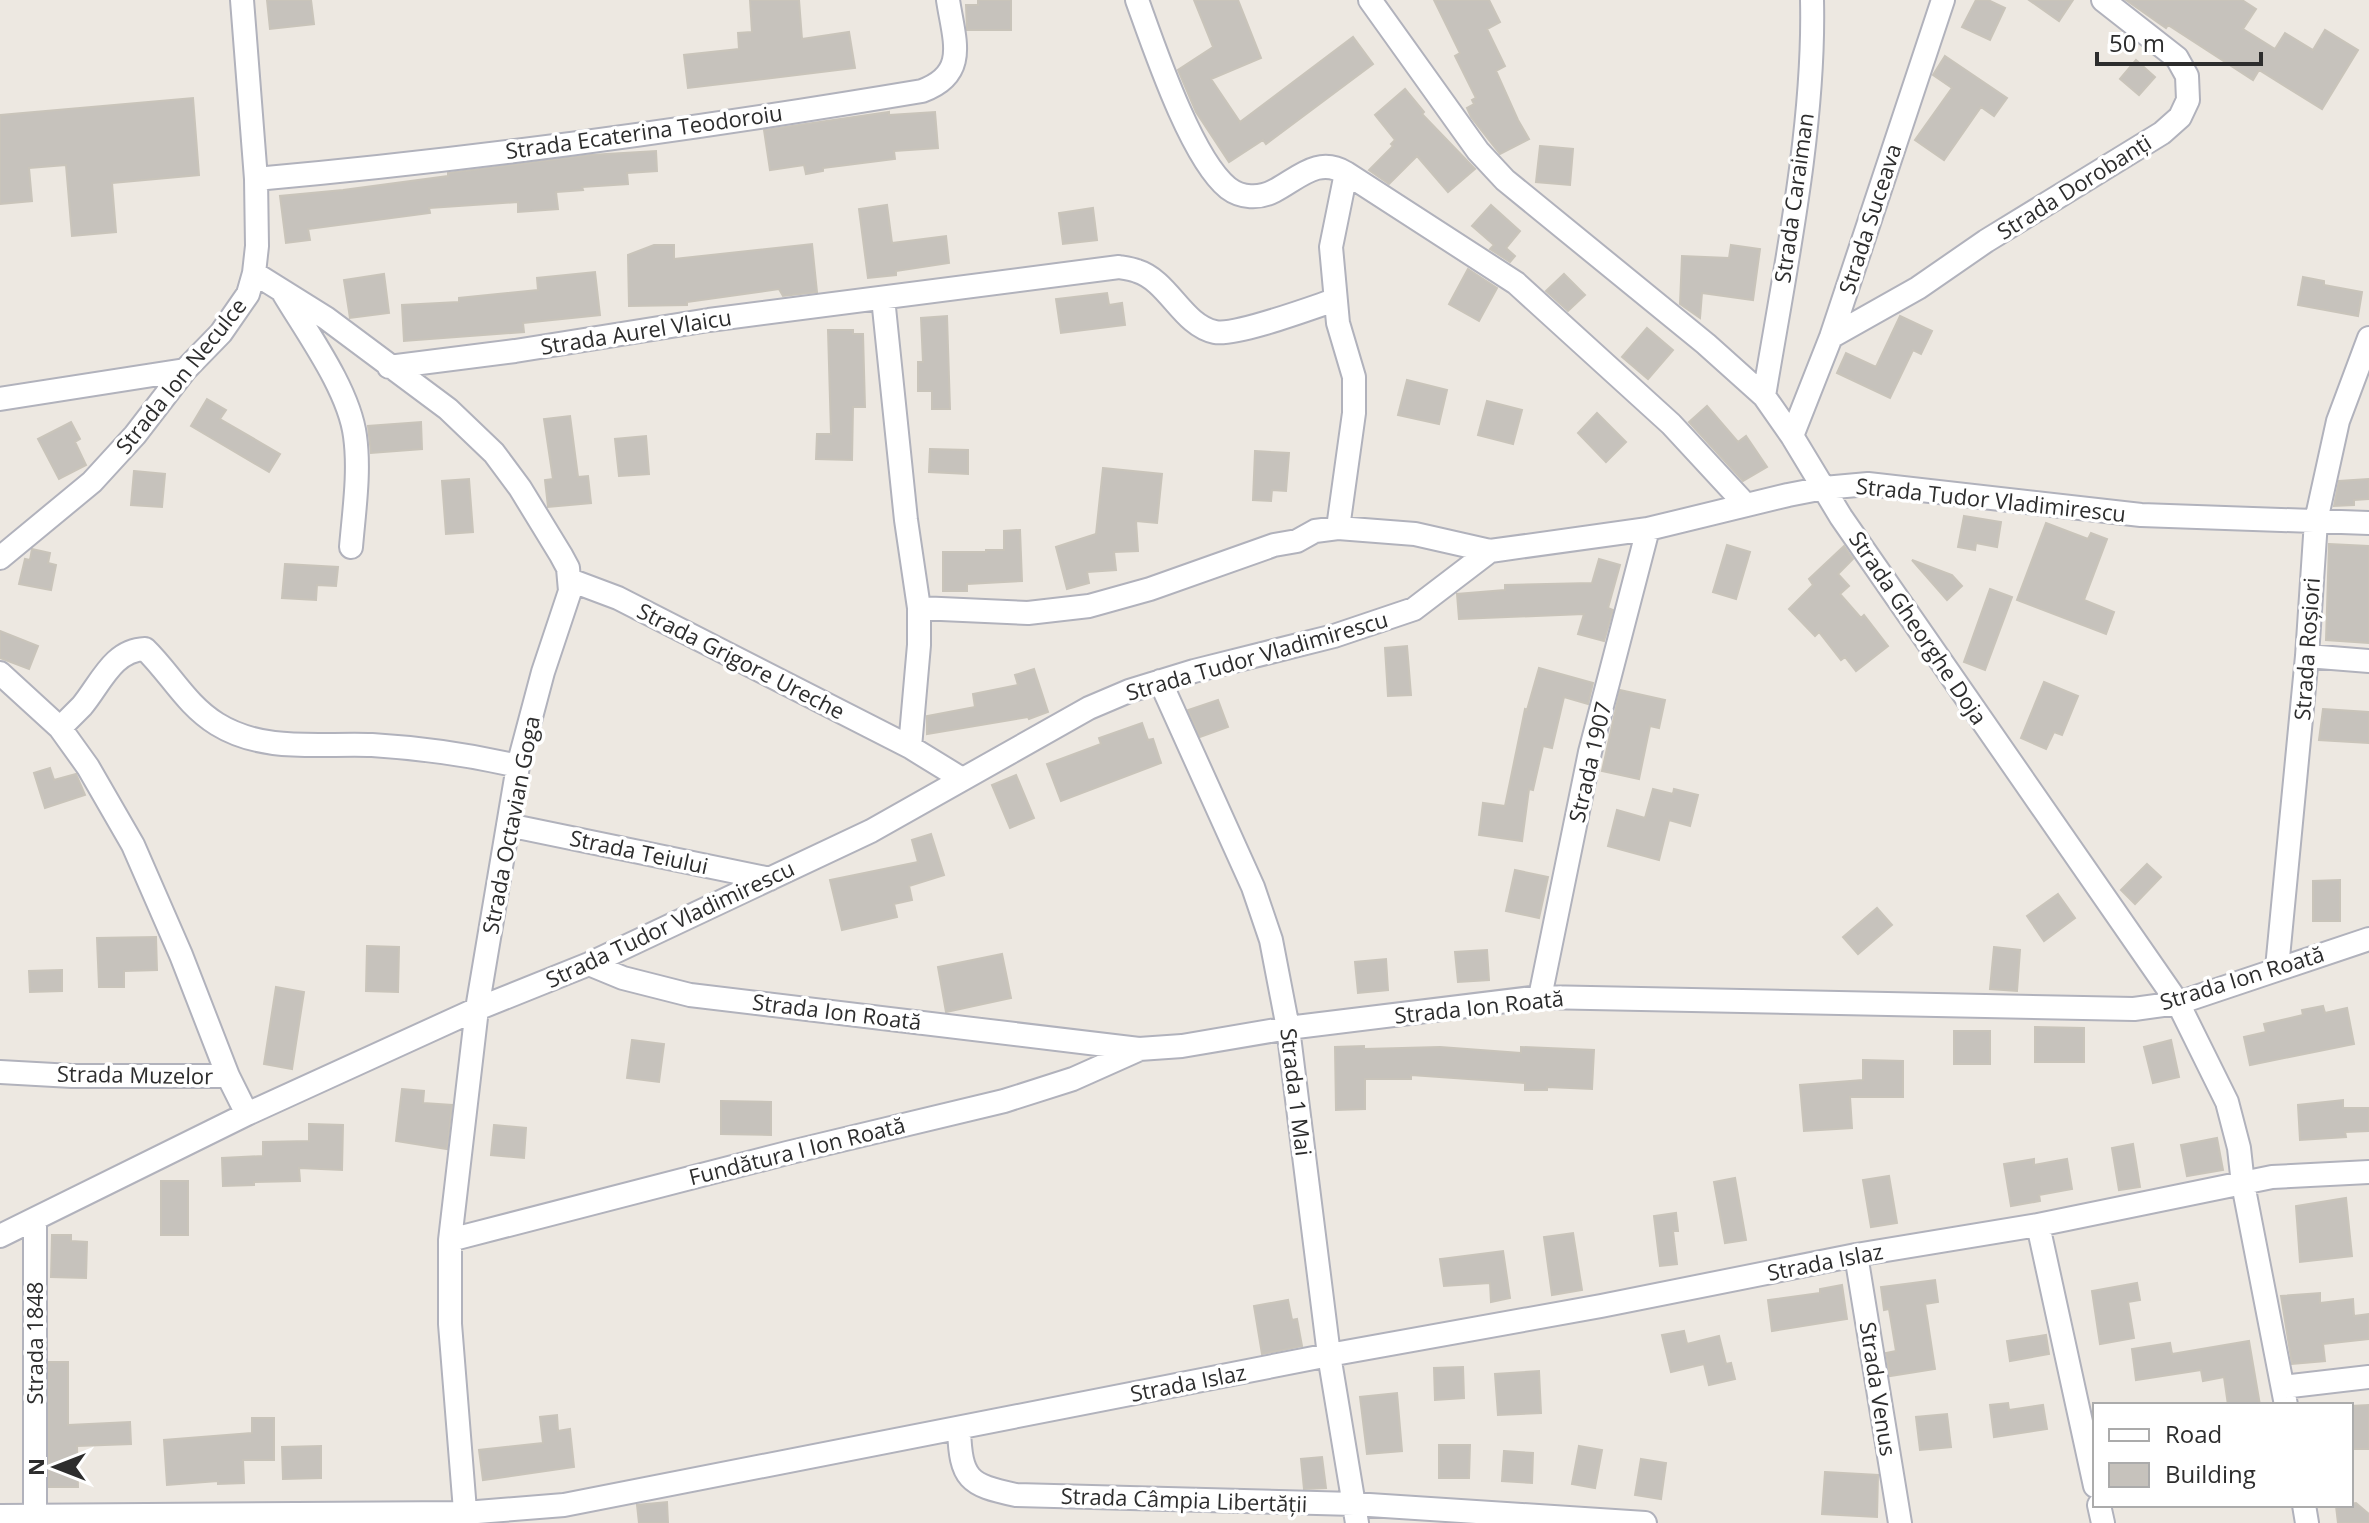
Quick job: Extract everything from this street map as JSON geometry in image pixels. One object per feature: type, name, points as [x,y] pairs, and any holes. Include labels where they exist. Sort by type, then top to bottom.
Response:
[{"type":"street","name":"Strada Ion Neculce","points":[[0,558],[92,482],[135,435],[248,294],[254,273],[256,179],[242,0]]},
{"type":"street","name":"Strada Ecaterina Teodoroiu","points":[[256,179],[386,167],[552,146],[922,91],[938,85],[950,74],[954,64],[956,50],[948,0]]},
{"type":"street","points":[[1137,0],[1180,111],[1207,163],[1227,187],[1242,196],[1258,196],[1271,193],[1309,169],[1336,167],[1346,173],[1516,283],[1671,424],[1746,505]]},
{"type":"street","name":"Strada Gheorghe Doja","points":[[1370,0],[1478,151],[1505,180],[1706,344],[1764,396],[2020,777],[2178,1003],[2227,1102],[2239,1148],[2243,1184],[2284,1396]]},
{"type":"street","name":"Strada Caraiman","points":[[1764,396],[1801,152],[1809,79],[1812,0]]},
{"type":"street","name":"Strada Suceava","points":[[1792,436],[1831,337],[1943,0]]},
{"type":"street","name":"Strada Dorobanți","points":[[1831,337],[1918,288],[1986,241],[2162,133],[2180,117],[2188,100],[2187,76],[2177,58],[2103,0]]},
{"type":"street","points":[[1338,528],[1354,413],[1354,377],[1338,323],[1331,247],[1346,173]]},
{"type":"street","name":"Strada Aurel Vlaicu","points":[[389,367],[515,351],[709,320],[1119,267],[1140,271],[1164,289],[1195,321],[1215,332],[1233,332],[1335,300]]},
{"type":"street","points":[[254,273],[326,318],[448,409],[494,453],[520,488],[561,555],[570,580]]},
{"type":"street","points":[[282,290],[338,385],[355,434],[356,486],[351,547]]},
{"type":"street","points":[[883,298],[901,479],[919,608],[910,747]]},
{"type":"street","name":"Strada Roșiori","points":[[2277,968],[2307,656],[2316,521],[2338,421],[2369,338]]},
{"type":"street","points":[[0,399],[185,370]]},
{"type":"street","name":"Strada Tudor Vladimirescu","points":[[0,1236],[247,1114],[477,1009],[589,964],[871,831],[1089,708],[1160,681],[1334,636],[1414,609],[1490,551],[1648,529],[1824,488],[1868,484],[2141,515],[2369,523]]},
{"type":"street","points":[[919,608],[1028,613],[1089,606],[1128,596],[1274,545],[1297,541],[1315,531],[1338,528],[1415,534],[1490,551]]},
{"type":"street","name":"Strada 1907","points":[[1540,997],[1590,752],[1648,529]]},
{"type":"street","name":"Strada Grigore Ureche","points":[[570,580],[618,598],[910,747],[962,779]]},
{"type":"street","name":"Strada Octavian Goga","points":[[465,1518],[450,1324],[450,1240],[477,1009],[518,766],[543,672],[570,591],[570,580]]},
{"type":"street","points":[[60,728],[83,705],[111,665],[130,649],[145,649],[163,667],[188,701],[234,734],[272,744],[417,748],[518,766]]},
{"type":"street","points":[[2307,656],[2369,661]]},
{"type":"street","points":[[0,673],[60,728],[88,767],[133,845],[181,955],[228,1076]]},
{"type":"street","name":"Strada 1 Mai","points":[[1160,681],[1253,887],[1271,940],[1288,1028],[1329,1355],[1356,1514]]},
{"type":"street","name":"Strada Teiului","points":[[508,825],[770,879]]},
{"type":"street","name":"Strada Ion Roată","points":[[589,964],[623,978],[690,995],[1139,1049],[1182,1046],[1288,1028],[1540,997],[2134,1009],[2178,1003],[2369,939]]},
{"type":"street","name":"Fundătura I Ion Roată","points":[[450,1240],[1004,1101],[1073,1079],[1139,1049]]},
{"type":"street","name":"Strada Muzelor","points":[[0,1072],[72,1076],[228,1076],[247,1114]]},
{"type":"street","name":"Strada Islaz","points":[[0,1516],[465,1518],[564,1505],[959,1430],[1329,1355],[1601,1306],[1856,1255],[2038,1225],[2272,1177],[2369,1172]]},
{"type":"street","name":"Strada 1848","points":[[35,1219],[35,1515]]},
{"type":"street","points":[[2038,1225],[2093,1477]]},
{"type":"street","name":"Strada Venus","points":[[1856,1255],[1900,1523]]},
{"type":"street","points":[[2284,1396],[2369,1377]]},
{"type":"street","name":"Strada Câmpia Libertății","points":[[959,1430],[960,1460],[964,1472],[973,1483],[1016,1495],[1356,1514],[1645,1523]]},
{"type":"building","points":[[267,0],[311,0],[314,24],[270,29]]},
{"type":"building","points":[[750,0],[799,0],[802,39],[849,32],[855,68],[688,88],[684,55],[739,49],[738,33],[752,32]]},
{"type":"building","points":[[978,0],[1011,0],[1011,30],[967,30],[966,5],[978,5]]},
{"type":"building","points":[[1194,0],[1238,0],[1261,58],[1211,79],[1240,122],[1353,37],[1373,64],[1266,144],[1263,140],[1229,162],[1196,112],[1178,70],[1213,47]]},
{"type":"building","points":[[1434,0],[1489,0],[1500,22],[1487,29],[1505,66],[1496,71],[1529,139],[1500,154],[1471,117],[1467,108],[1474,104],[1472,100],[1476,98],[1455,56],[1460,53]]},
{"type":"building","points":[[1976,0],[1988,0],[2005,8],[1990,40],[1962,27]]},
{"type":"building","points":[[2029,0],[2073,0],[2059,21]]},
{"type":"building","points":[[2126,0],[2242,0],[2256,9],[2243,29],[2275,49],[2285,33],[2313,50],[2325,30],[2358,50],[2322,109],[2259,70],[2253,80]]},
{"type":"building","points":[[1945,56],[2007,98],[1994,116],[1981,107],[1944,160],[1915,140],[1952,88],[1933,75]]},
{"type":"building","points":[[2136,60],[2155,77],[2139,95],[2120,79]]},
{"type":"building","points":[[1405,89],[1424,112],[1422,114],[1475,169],[1448,192],[1417,156],[1389,184],[1369,170],[1393,146],[1391,144],[1395,140],[1375,115]]},
{"type":"building","points":[[193,98],[199,175],[112,183],[116,232],[72,236],[66,165],[29,168],[32,201],[0,204],[0,115]]},
{"type":"building","points":[[889,112],[889,115],[935,112],[938,148],[894,151],[895,159],[823,168],[823,171],[806,174],[804,165],[770,170],[764,130]]},
{"type":"building","points":[[1540,146],[1573,149],[1570,185],[1536,182]]},
{"type":"building","points":[[656,151],[657,171],[627,173],[628,184],[556,192],[558,209],[518,212],[518,202],[429,208],[430,213],[308,229],[310,240],[286,243],[280,196],[590,155]]},
{"type":"building","points":[[887,205],[892,243],[946,236],[949,263],[868,278],[859,209]]},
{"type":"building","points":[[1491,205],[1520,231],[1506,248],[1515,256],[1510,262],[1490,249],[1494,245],[1472,226]]},
{"type":"building","points":[[1093,208],[1097,240],[1063,244],[1059,213]]},
{"type":"building","points":[[812,244],[817,292],[783,296],[779,289],[687,302],[687,305],[629,306],[628,255],[654,245],[674,245],[674,259]]},
{"type":"building","points":[[1731,245],[1760,249],[1753,300],[1702,293],[1700,318],[1680,304],[1682,256],[1729,258]]},
{"type":"building","points":[[1468,269],[1497,288],[1479,321],[1449,304]]},
{"type":"building","points":[[595,272],[600,315],[523,323],[524,332],[404,341],[402,305],[459,302],[459,298],[538,290],[537,278]]},
{"type":"building","points":[[384,274],[389,313],[350,318],[344,280]]},
{"type":"building","points":[[1564,274],[1585,295],[1568,311],[1546,291]]},
{"type":"building","points":[[2303,277],[2324,281],[2324,285],[2362,292],[2358,316],[2298,305]]},
{"type":"building","points":[[1107,293],[1109,305],[1122,303],[1125,325],[1061,333],[1056,299]]},
{"type":"building","points":[[947,316],[950,409],[932,409],[932,391],[918,391],[918,362],[923,362],[921,318]]},
{"type":"building","points":[[1900,316],[1932,331],[1921,354],[1913,350],[1890,398],[1837,373],[1846,353],[1876,367]]},
{"type":"building","points":[[1647,328],[1673,350],[1648,379],[1622,357]]},
{"type":"building","points":[[828,330],[853,330],[853,334],[863,334],[865,407],[853,407],[852,460],[816,459],[817,434],[831,434]]},
{"type":"building","points":[[1407,380],[1447,390],[1439,424],[1398,415]]},
{"type":"building","points":[[207,399],[226,410],[220,419],[280,454],[269,472],[191,426]]},
{"type":"building","points":[[1487,401],[1522,410],[1513,444],[1478,435]]},
{"type":"building","points":[[1707,406],[1738,442],[1746,436],[1767,467],[1743,481],[1689,422]]},
{"type":"building","points":[[1597,413],[1626,442],[1606,462],[1578,433]]},
{"type":"building","points":[[570,416],[578,477],[588,476],[591,503],[548,507],[545,480],[553,479],[544,419]]},
{"type":"building","points":[[71,422],[80,439],[75,442],[86,465],[59,479],[38,439]]},
{"type":"building","points":[[421,422],[422,449],[371,453],[368,426]]},
{"type":"building","points":[[646,436],[649,474],[619,476],[615,439]]},
{"type":"building","points":[[930,449],[968,450],[968,474],[929,472]]},
{"type":"building","points":[[1255,451],[1289,453],[1286,491],[1272,490],[1271,501],[1253,500]]},
{"type":"building","points":[[1103,468],[1162,474],[1157,523],[1136,521],[1138,551],[1114,552],[1116,570],[1087,572],[1089,583],[1067,589],[1056,547],[1096,534]]},
{"type":"building","points":[[134,471],[165,474],[162,507],[131,505]]},
{"type":"building","points":[[469,479],[473,532],[446,534],[442,481]]},
{"type":"building","points":[[2369,479],[2369,499],[2354,500],[2354,505],[2334,506],[2339,481]]},
{"type":"building","points":[[1964,516],[2001,522],[1997,547],[1976,543],[1975,550],[1958,547]]},
{"type":"building","points":[[2046,523],[2088,539],[2091,533],[2107,539],[2084,600],[2114,612],[2106,634],[2017,600]]},
{"type":"building","points":[[1020,530],[1022,581],[967,584],[967,591],[943,591],[943,552],[1004,550],[1004,531]]},
{"type":"building","points":[[2329,544],[2369,546],[2369,643],[2326,640]]},
{"type":"building","points":[[1727,545],[1750,552],[1736,599],[1713,592]]},
{"type":"building","points":[[1844,546],[1853,559],[1838,574],[1849,586],[1840,594],[1861,618],[1864,615],[1888,646],[1856,671],[1845,657],[1841,660],[1819,632],[1815,636],[1789,609],[1813,585],[1809,579]]},
{"type":"building","points":[[32,549],[50,553],[48,563],[56,565],[51,590],[19,584],[25,559],[30,560]]},
{"type":"building","points":[[1599,559],[1620,565],[1608,608],[1613,610],[1604,641],[1578,634],[1584,614],[1459,619],[1457,594],[1505,590],[1505,585],[1592,583]]},
{"type":"building","points":[[1912,560],[1952,575],[1962,586],[1947,600]]},
{"type":"building","points":[[285,564],[338,567],[336,586],[317,585],[316,600],[282,598]]},
{"type":"building","points":[[1990,589],[2012,597],[1985,670],[1964,662]]},
{"type":"building","points":[[0,631],[38,646],[29,669],[0,658]]},
{"type":"building","points":[[1407,646],[1411,695],[1388,696],[1385,648]]},
{"type":"building","points":[[1539,668],[1593,683],[1588,704],[1564,697],[1552,748],[1543,746],[1533,790],[1529,789],[1522,841],[1479,835],[1483,803],[1505,806],[1525,709]]},
{"type":"building","points":[[1034,669],[1048,712],[1029,719],[927,734],[927,716],[975,707],[973,694],[1018,685],[1015,675]]},
{"type":"building","points":[[2044,682],[2078,696],[2062,735],[2054,732],[2046,749],[2021,738]]},
{"type":"building","points":[[1620,690],[1665,700],[1659,728],[1650,726],[1639,779],[1602,771]]},
{"type":"building","points":[[1218,700],[1228,727],[1200,737],[1188,710]]},
{"type":"building","points":[[2323,709],[2369,712],[2369,743],[2319,740]]},
{"type":"building","points":[[1142,723],[1148,740],[1153,739],[1161,763],[1061,801],[1047,764],[1101,744],[1099,738]]},
{"type":"building","points":[[50,768],[54,780],[76,774],[85,795],[45,808],[34,773]]},
{"type":"building","points":[[1016,775],[1034,818],[1010,828],[992,785]]},
{"type":"building","points":[[1653,789],[1673,794],[1674,789],[1698,795],[1690,826],[1669,820],[1659,860],[1608,846],[1617,810],[1645,818]]},
{"type":"building","points":[[931,834],[944,875],[909,886],[912,900],[894,904],[897,917],[842,930],[830,880],[918,862],[912,840]]},
{"type":"building","points":[[2147,864],[2161,877],[2135,904],[2121,890]]},
{"type":"building","points":[[1515,870],[1548,877],[1539,918],[1506,911]]},
{"type":"building","points":[[2340,880],[2340,921],[2313,921],[2313,881]]},
{"type":"building","points":[[2058,894],[2075,918],[2044,941],[2027,916]]},
{"type":"building","points":[[1877,908],[1892,925],[1858,954],[1843,937]]},
{"type":"building","points":[[156,937],[157,970],[124,971],[124,987],[99,987],[97,938]]},
{"type":"building","points":[[367,946],[399,947],[398,992],[366,991]]},
{"type":"building","points":[[1994,947],[2020,950],[2017,991],[1990,989]]},
{"type":"building","points":[[1487,950],[1489,980],[1458,982],[1455,952]]},
{"type":"building","points":[[1002,954],[1011,998],[946,1012],[938,967]]},
{"type":"building","points":[[1386,959],[1388,990],[1358,993],[1355,962]]},
{"type":"building","points":[[62,970],[62,991],[30,992],[29,971]]},
{"type":"building","points":[[276,987],[304,992],[292,1069],[264,1064]]},
{"type":"building","points":[[2323,1006],[2325,1013],[2347,1008],[2354,1044],[2250,1065],[2244,1037],[2266,1032],[2264,1024],[2303,1015],[2302,1010]]},
{"type":"building","points":[[2035,1027],[2084,1028],[2084,1062],[2035,1062]]},
{"type":"building","points":[[1954,1031],[1990,1031],[1990,1064],[1954,1064]]},
{"type":"building","points":[[632,1040],[664,1044],[659,1082],[627,1078]]},
{"type":"building","points":[[2171,1040],[2179,1077],[2153,1083],[2144,1047]]},
{"type":"building","points":[[1364,1046],[1364,1049],[1440,1047],[1521,1053],[1521,1047],[1594,1050],[1592,1089],[1547,1087],[1547,1090],[1525,1090],[1525,1083],[1411,1075],[1411,1079],[1365,1079],[1365,1109],[1336,1110],[1335,1047]]},
{"type":"building","points":[[1863,1060],[1903,1061],[1903,1097],[1850,1097],[1852,1128],[1804,1131],[1800,1085],[1863,1080]]},
{"type":"building","points":[[402,1089],[424,1091],[423,1103],[452,1105],[447,1149],[396,1141]]},
{"type":"building","points":[[2343,1100],[2343,1108],[2369,1108],[2369,1131],[2345,1132],[2346,1137],[2300,1140],[2298,1105]]},
{"type":"building","points":[[721,1101],[771,1102],[771,1135],[721,1134]]},
{"type":"building","points":[[309,1124],[343,1125],[342,1170],[299,1168],[300,1181],[223,1186],[222,1158],[263,1156],[263,1142],[309,1141]]},
{"type":"building","points":[[494,1125],[526,1128],[524,1158],[491,1155]]},
{"type":"building","points":[[2217,1138],[2223,1170],[2187,1176],[2181,1145]]},
{"type":"building","points":[[2133,1144],[2140,1187],[2119,1190],[2112,1148]]},
{"type":"building","points":[[2034,1159],[2034,1165],[2067,1159],[2072,1189],[2039,1195],[2040,1201],[2011,1206],[2004,1164]]},
{"type":"building","points":[[1889,1176],[1897,1223],[1871,1227],[1863,1180]]},
{"type":"building","points":[[1735,1178],[1746,1240],[1725,1243],[1714,1182]]},
{"type":"building","points":[[161,1181],[188,1181],[188,1235],[161,1235]]},
{"type":"building","points":[[2346,1198],[2352,1256],[2300,1262],[2296,1206]]},
{"type":"building","points":[[1676,1213],[1678,1231],[1673,1231],[1677,1264],[1660,1266],[1654,1216]]},
{"type":"building","points":[[1573,1233],[1582,1290],[1552,1295],[1544,1237]]},
{"type":"building","points":[[52,1235],[71,1235],[71,1241],[87,1242],[86,1278],[51,1277]]},
{"type":"building","points":[[1503,1251],[1510,1298],[1491,1302],[1490,1283],[1444,1286],[1440,1259]]},
{"type":"building","points":[[1935,1280],[1938,1302],[1925,1304],[1935,1369],[1890,1376],[1886,1353],[1896,1351],[1889,1309],[1884,1310],[1881,1287]]},
{"type":"building","points":[[2137,1283],[2140,1300],[2128,1302],[2134,1338],[2100,1344],[2092,1291]]},
{"type":"building","points":[[1842,1285],[1847,1319],[1772,1331],[1768,1300],[1820,1293],[1820,1289]]},
{"type":"building","points":[[2320,1293],[2320,1303],[2353,1299],[2354,1316],[2369,1314],[2369,1339],[2323,1344],[2325,1361],[2292,1364],[2281,1296]]},
{"type":"building","points":[[1288,1300],[1292,1320],[1297,1319],[1302,1346],[1262,1354],[1254,1306]]},
{"type":"building","points":[[1684,1331],[1687,1344],[1719,1336],[1726,1364],[1731,1363],[1735,1379],[1709,1385],[1704,1364],[1671,1372],[1662,1335]]},
{"type":"building","points":[[2046,1335],[2049,1354],[2010,1361],[2007,1341]]},
{"type":"building","points":[[2249,1341],[2260,1403],[2228,1403],[2224,1377],[2203,1381],[2201,1370],[2136,1380],[2132,1349],[2170,1343],[2172,1354]]},
{"type":"building","points":[[49,1362],[68,1362],[68,1425],[130,1422],[131,1444],[77,1446],[78,1487],[49,1487]]},
{"type":"building","points":[[1463,1367],[1464,1398],[1435,1400],[1434,1368]]},
{"type":"building","points":[[1539,1371],[1541,1413],[1498,1415],[1495,1374]]},
{"type":"building","points":[[1397,1393],[1402,1451],[1367,1454],[1360,1397]]},
{"type":"building","points":[[2008,1403],[2009,1410],[2043,1405],[2047,1429],[1994,1437],[1990,1405]]},
{"type":"building","points":[[2369,1405],[2369,1449],[2353,1449],[2353,1406]]},
{"type":"building","points":[[1947,1414],[1951,1447],[1920,1450],[1916,1417]]},
{"type":"building","points":[[557,1415],[558,1431],[570,1429],[574,1467],[483,1480],[479,1450],[543,1443],[540,1417]]},
{"type":"building","points":[[252,1418],[274,1418],[274,1460],[243,1460],[244,1483],[218,1484],[218,1481],[167,1485],[164,1440],[252,1433]]},
{"type":"building","points":[[1439,1445],[1470,1445],[1469,1478],[1439,1478]]},
{"type":"building","points":[[321,1446],[321,1478],[283,1479],[282,1447]]},
{"type":"building","points":[[1579,1446],[1602,1450],[1595,1488],[1572,1484]]},
{"type":"building","points":[[1504,1451],[1533,1453],[1532,1483],[1502,1481]]},
{"type":"building","points":[[1322,1457],[1326,1488],[1304,1489],[1301,1459]]},
{"type":"building","points":[[1641,1459],[1666,1463],[1661,1499],[1635,1495]]},
{"type":"building","points":[[1825,1472],[1878,1475],[1877,1517],[1822,1514]]},
{"type":"building","points":[[667,1502],[668,1523],[639,1523],[637,1505]]},
{"type":"building","points":[[2353,1503],[2369,1514],[2369,1523],[2338,1523],[2336,1507],[2353,1507]]}]
